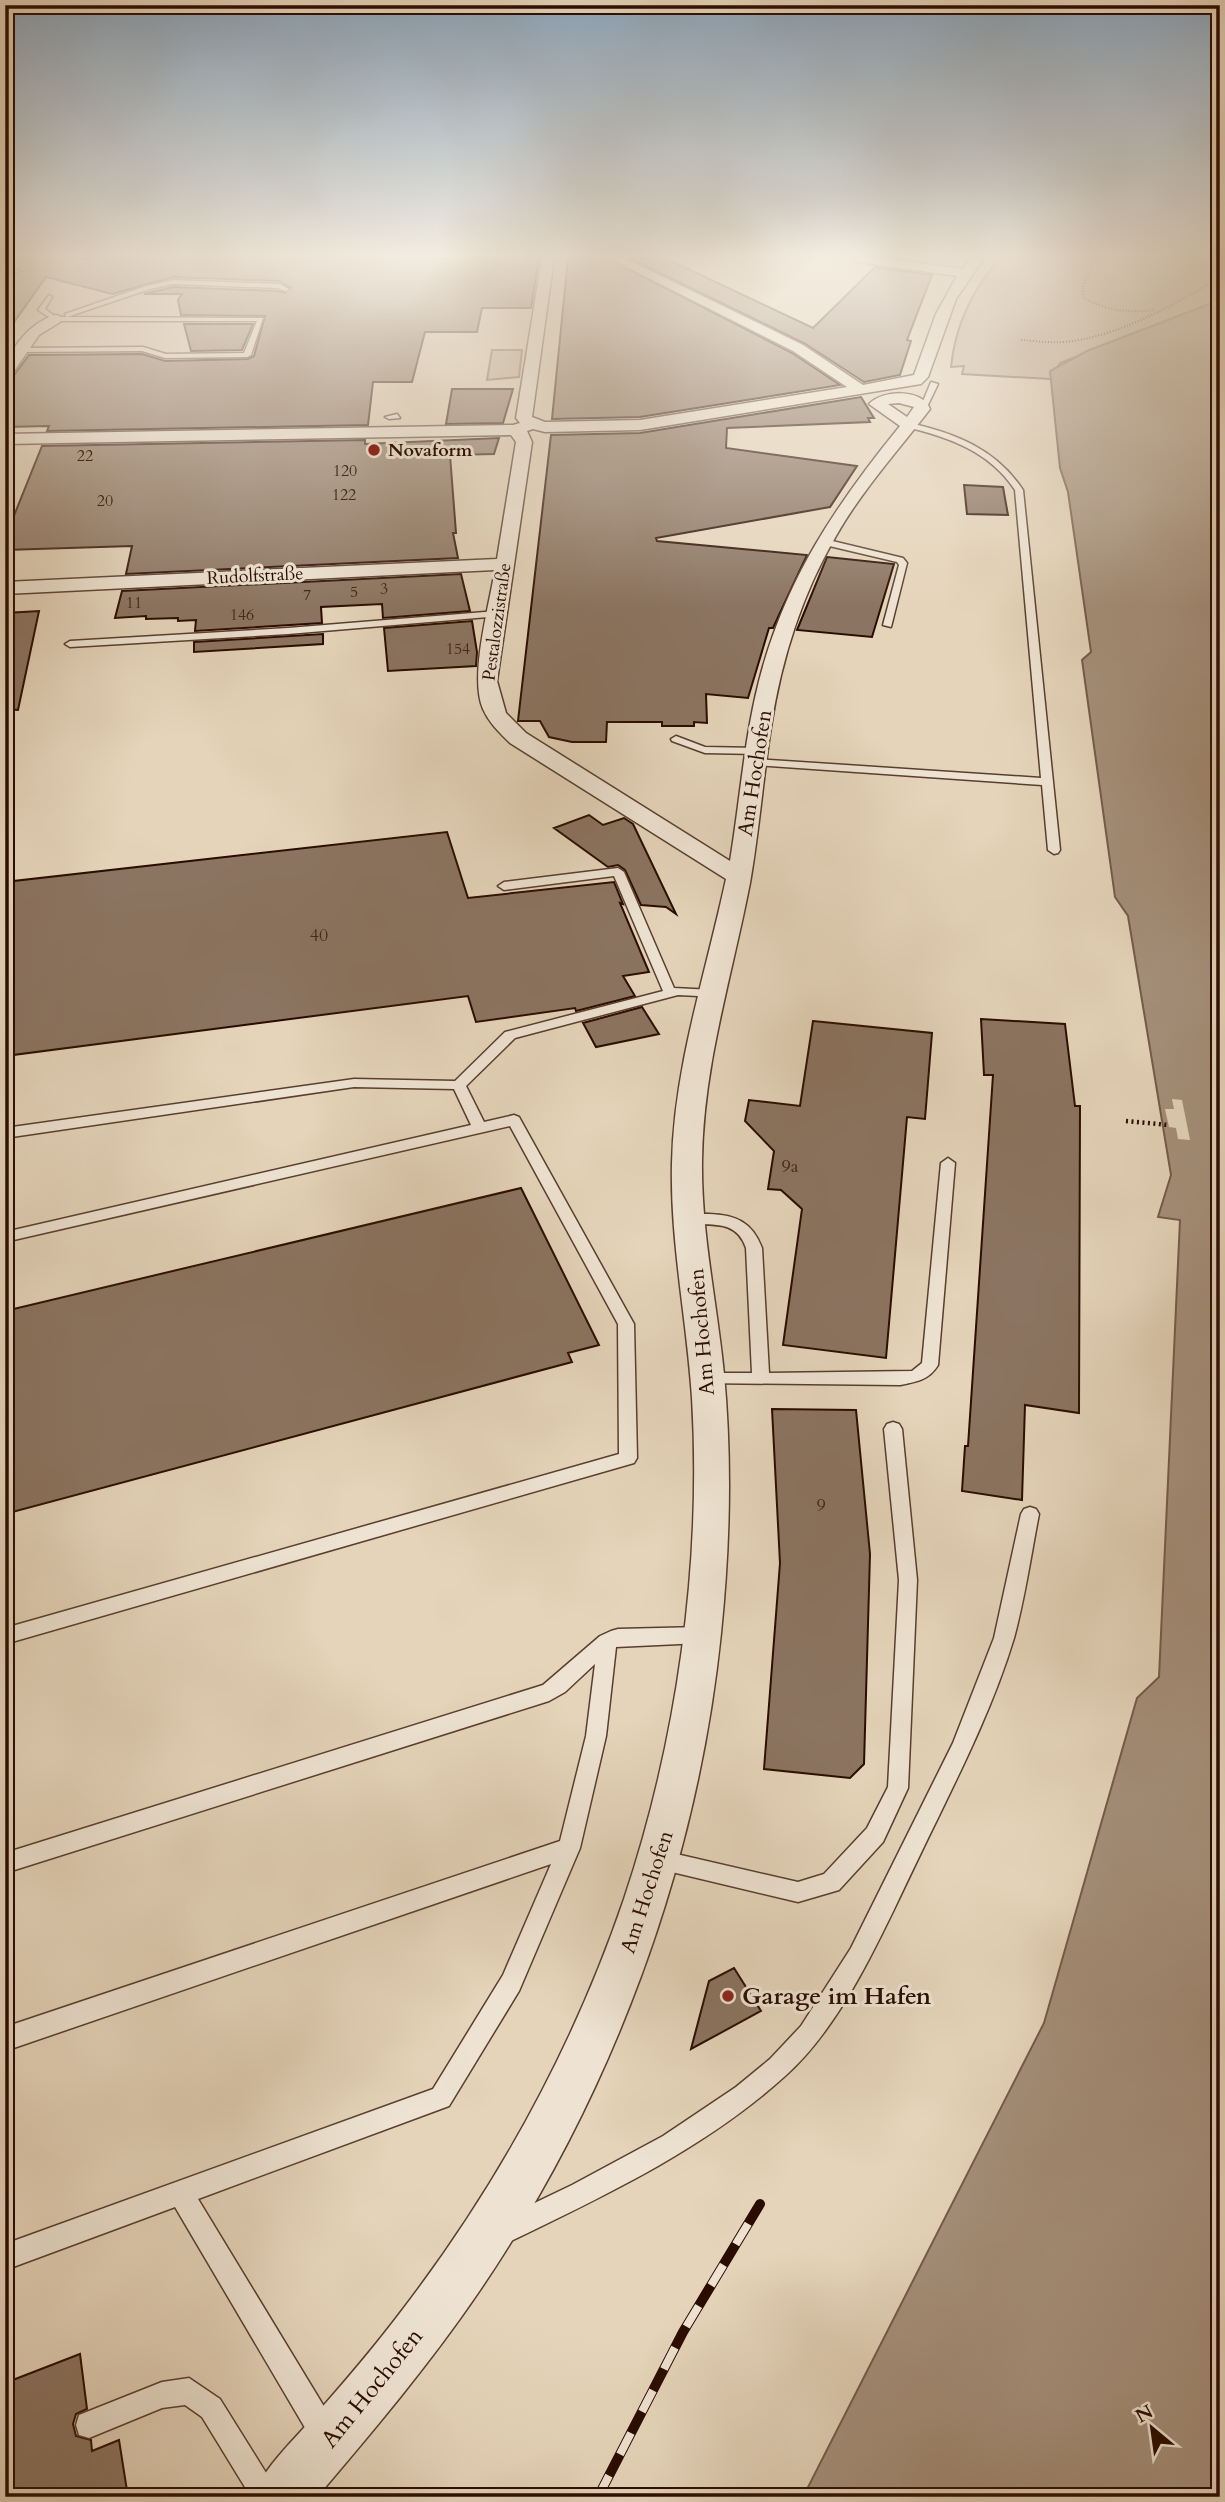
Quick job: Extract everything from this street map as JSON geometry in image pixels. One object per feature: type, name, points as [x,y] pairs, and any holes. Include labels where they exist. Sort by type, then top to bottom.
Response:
[{"type":"street","name":"Pestalozzistraße","points":[[530,375],[524,418],[524,442],[486,681],[490,708],[499,721],[518,738],[739,877]]},
{"type":"street","points":[[838,375],[861,390]]},
{"type":"street","points":[[5,439],[640,425],[916,381],[922,375]]},
{"type":"street","points":[[909,425],[877,404],[885,400],[909,399],[921,405],[922,409]]},
{"type":"street","name":"Am Hochofen","points":[[280,2497],[421,2327],[483,2241],[565,2098],[615,1988],[659,1860],[675,1799],[698,1670],[712,1463],[707,1379],[687,1168],[689,1122],[696,1072],[739,877],[769,685],[780,648],[814,558],[861,487],[922,409]]},
{"type":"street","name":"Rudolfstraße","points":[[5,588],[505,564]]},
{"type":"lane","points":[[922,409],[934,384]]},
{"type":"lane","points":[[909,425],[936,431],[969,446],[1002,467],[1018,490],[1054,850]]},
{"type":"lane","points":[[824,542],[900,560],[904,565],[888,625]]},
{"type":"lane","points":[[70,644],[288,631],[497,614]]},
{"type":"lane","points":[[676,739],[688,747],[710,751],[1046,782]]},
{"type":"lane","points":[[504,886],[618,873],[670,993]]},
{"type":"lane","points":[[5,1133],[354,1083],[459,1085],[510,1035],[670,993],[713,993]]},
{"type":"lane","points":[[459,1085],[480,1128]]},
{"type":"lane","points":[[5,1237],[514,1120],[626,1324],[628,1458],[5,1636]]},
{"type":"lane","points":[[707,1379],[900,1379],[916,1376],[930,1365],[948,1163]]},
{"type":"lane","points":[[691,1219],[731,1221],[745,1227],[751,1234],[761,1379]]},
{"type":"lane","points":[[659,1860],[798,1892],[831,1883],[874,1835],[898,1788],[907,1608],[908,1580],[893,1429]]},
{"type":"lane","name":"Am Hochofen","points":[[483,2241],[581,2194],[672,2145],[744,2095],[778,2067],[809,2034],[859,1956],[963,1745],[1004,1638],[1030,1514]]},
{"type":"lane","points":[[5,1863],[549,1692],[565,1682],[607,1642],[618,1637],[701,1635]]},
{"type":"lane","points":[[5,2257],[441,2098],[511,1983],[569,1847],[596,1736],[607,1642]]},
{"type":"lane","points":[[5,2039],[569,1847]]},
{"type":"lane","points":[[180,2193],[329,2441]]},
{"type":"lane","points":[[89,2425],[162,2395],[188,2391],[211,2409],[267,2497]]},
{"type":"path","points":[[1126,1121],[1168,1125]]},
{"type":"shaded area","points":[[488,375],[519,375],[519,377],[487,380]]},
{"type":"shaded area","points":[[976,375],[1053,375],[1051,379]]},
{"type":"shaded area","points":[[1050,375],[1220,375],[1220,2497],[803,2497],[1044,2023],[1137,1698],[1159,1677],[1180,1220],[1158,1217],[1171,1175],[1128,916],[1115,897],[1082,660],[1091,652],[1068,492],[1060,468]]},
{"type":"pier","points":[[1172,1099],[1182,1100],[1190,1140],[1178,1139],[1176,1128],[1169,1127],[1165,1109],[1174,1109]]},
{"type":"building","points":[[14,375],[414,375],[412,382],[373,382],[368,425],[47,431],[49,426],[5,427],[5,381]]},
{"type":"building","points":[[556,375],[825,375],[840,385],[640,417],[552,419]]},
{"type":"building","points":[[853,375],[900,375],[900,375],[864,382]]},
{"type":"building","points":[[452,389],[513,389],[503,423],[446,424]]},
{"type":"building","points":[[861,397],[874,418],[868,418],[870,422],[727,428],[726,448],[857,466],[830,507],[656,538],[657,541],[807,555],[773,628],[769,628],[748,698],[706,694],[707,723],[694,722],[694,726],[662,726],[662,722],[607,722],[606,742],[572,742],[549,737],[540,721],[518,721],[551,435],[640,433]]},
{"type":"building","points":[[499,438],[494,454],[450,455],[456,533],[453,533],[458,558],[126,574],[132,546],[5,550],[5,538],[42,446],[365,440],[365,444]]},
{"type":"building","points":[[964,485],[1003,487],[1008,515],[967,514]]},
{"type":"building","points":[[827,557],[894,564],[872,637],[797,630]]},
{"type":"building","points":[[461,574],[470,611],[383,618],[382,604],[321,607],[322,623],[195,631],[196,620],[146,619],[146,616],[115,618],[122,591]]},
{"type":"building","points":[[39,611],[18,710],[5,709],[5,613]]},
{"type":"building","points":[[472,621],[477,652],[476,666],[388,671],[384,628]]},
{"type":"building","points":[[323,634],[323,644],[194,652],[194,642]]},
{"type":"building","points":[[589,815],[603,825],[624,818],[633,824],[676,914],[666,907],[641,905],[625,870],[618,865],[608,867],[554,828]]},
{"type":"building","points":[[447,832],[468,898],[614,882],[649,972],[623,976],[635,996],[576,1011],[575,1008],[476,1022],[468,996],[5,1056],[5,882]]},
{"type":"building","points":[[642,1007],[659,1034],[596,1047],[583,1023]]},
{"type":"building","points":[[981,1019],[1065,1024],[1075,1106],[1080,1106],[1079,1413],[1025,1405],[1022,1500],[962,1491],[965,1446],[968,1446],[993,1075],[984,1075]]},
{"type":"building","points":[[813,1021],[932,1033],[925,1119],[907,1117],[886,1358],[783,1345],[802,1209],[781,1190],[768,1189],[774,1151],[745,1121],[749,1100],[800,1106]]},
{"type":"building","points":[[521,1188],[599,1345],[568,1353],[572,1362],[5,1514],[5,1311]]},
{"type":"building","points":[[772,1409],[856,1410],[870,1554],[864,1764],[850,1778],[764,1769],[780,1563]]},
{"type":"building","name":"Garage im Hafen","points":[[734,1968],[761,2011],[691,2049],[709,1981]]},
{"type":"building","points":[[80,2354],[87,2409],[76,2414],[73,2424],[76,2436],[91,2440],[92,2451],[119,2440],[128,2497],[5,2497],[5,2383]]},
{"type":"railway","points":[[598,2497],[683,2332],[760,2204]]},
{"type":"place","name":"Novaform","points":[[374,450]]},
{"type":"place","name":"Garage im Hafen","points":[[728,1996]]}]
